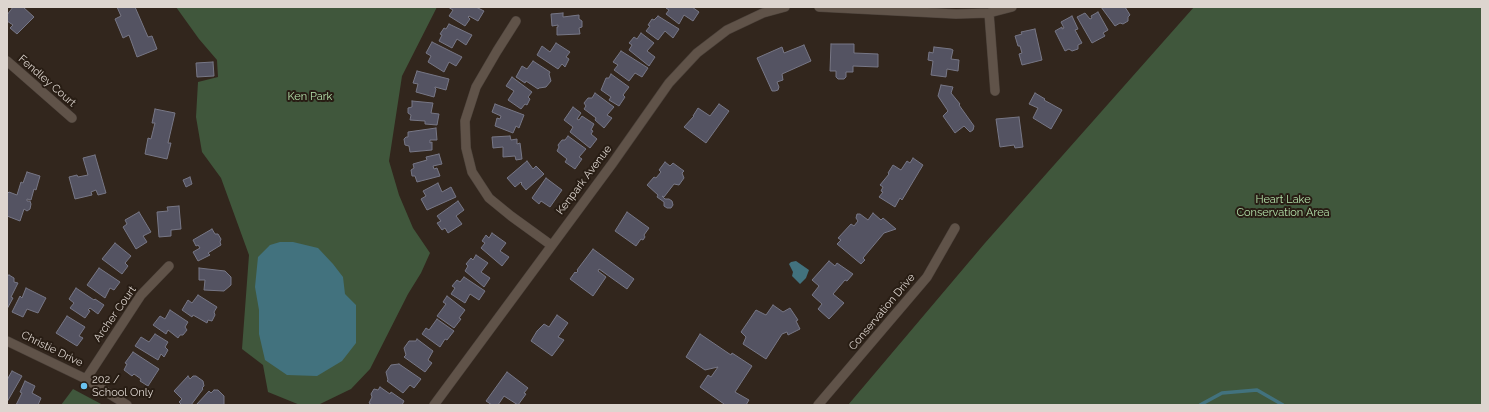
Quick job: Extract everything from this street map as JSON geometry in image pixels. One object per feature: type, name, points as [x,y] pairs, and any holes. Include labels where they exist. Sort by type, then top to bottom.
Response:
[{"type":"street","name":"Kenpark Avenue","points":[[434,405],[612,164],[669,83],[697,52],[713,40],[762,13],[786,7]]},
{"type":"street","points":[[819,7],[956,14],[989,13],[1012,7]]},
{"type":"street","points":[[989,13],[995,91]]},
{"type":"street","points":[[516,21],[497,50],[476,87],[465,121],[466,148],[472,172],[489,198],[551,245]]},
{"type":"street","name":"Fendley Court","points":[[7,61],[72,118]]},
{"type":"street","name":"Conservation Drive","points":[[818,405],[927,278],[955,228]]},
{"type":"street","name":"Archer Court","points":[[86,379],[141,295],[169,266]]},
{"type":"street","name":"Christie Drive","points":[[7,341],[86,379],[127,405]]},
{"type":"green space","name":"Ken Park","points":[[176,7],[437,7],[402,76],[389,161],[399,195],[413,228],[430,253],[370,369],[351,389],[320,404],[300,405],[268,392],[263,365],[242,349],[249,255],[221,178],[202,152],[196,117],[198,82],[218,77],[217,60],[199,39]]},
{"type":"green space","name":"Heart Lake Conservation Area","points":[[1194,7],[1482,7],[1482,405],[848,405],[985,243]]},
{"type":"green space","points":[[73,389],[103,405],[61,405]]},
{"type":"water","points":[[280,242],[293,242],[318,248],[343,277],[345,294],[356,305],[356,343],[342,361],[317,376],[287,375],[265,360],[259,334],[259,310],[255,287],[258,257],[270,245]]},
{"type":"water","points":[[796,261],[809,270],[806,278],[800,284],[792,276],[793,272],[789,264]]},
{"type":"building","points":[[13,7],[23,7],[34,17],[17,34],[10,28],[13,25],[7,21],[7,15]]},
{"type":"building","points":[[117,7],[135,7],[148,37],[152,36],[157,49],[137,57],[129,35],[123,38],[115,19],[121,16]]},
{"type":"building","points":[[448,7],[476,7],[484,11],[478,21],[469,16],[468,17],[470,19],[465,26],[449,16],[453,10]]},
{"type":"building","points":[[692,7],[699,12],[693,21],[684,15],[679,24],[666,14],[669,10],[666,8]]},
{"type":"building","points":[[1101,7],[1125,7],[1130,15],[1128,17],[1128,21],[1115,26]]},
{"type":"building","points":[[1098,12],[1108,30],[1103,33],[1105,36],[1092,43],[1077,17],[1085,13],[1090,19],[1092,18],[1091,16]]},
{"type":"building","points":[[563,13],[563,17],[579,15],[579,19],[582,21],[582,27],[579,28],[580,34],[557,35],[558,25],[552,26],[551,14]]},
{"type":"building","points":[[658,16],[679,29],[673,38],[665,31],[658,40],[646,31],[650,26],[648,25],[652,19],[654,20]]},
{"type":"building","points":[[1072,16],[1078,29],[1075,30],[1082,43],[1078,45],[1078,49],[1072,51],[1069,49],[1065,51],[1055,31],[1062,27],[1062,29],[1064,28],[1061,22]]},
{"type":"building","points":[[449,24],[472,35],[466,45],[457,39],[452,48],[439,41],[442,35],[440,34]]},
{"type":"building","points":[[1035,29],[1042,60],[1022,65],[1019,54],[1022,53],[1015,36],[1022,34],[1021,32]]},
{"type":"building","points":[[641,33],[654,43],[647,51],[655,57],[649,66],[629,50],[632,45],[629,43],[634,37],[637,39]]},
{"type":"building","points":[[432,42],[462,57],[456,66],[449,62],[444,72],[428,62],[431,56],[426,53]]},
{"type":"building","points":[[556,43],[570,52],[566,57],[569,59],[565,67],[562,64],[558,69],[537,55],[542,46],[550,52]]},
{"type":"building","points":[[831,44],[854,44],[854,53],[878,54],[878,67],[853,66],[853,72],[846,72],[846,77],[844,79],[838,79],[836,77],[836,71],[830,71]]},
{"type":"building","points":[[804,45],[811,61],[782,74],[783,80],[777,82],[779,87],[778,90],[772,91],[757,58],[782,47],[784,53]]},
{"type":"building","points":[[934,47],[953,50],[951,59],[959,60],[958,71],[947,69],[946,77],[931,75],[933,61],[928,60],[929,52],[933,53]]},
{"type":"building","points":[[621,51],[648,68],[642,77],[635,73],[629,81],[614,70],[618,65],[613,62]]},
{"type":"building","points":[[533,61],[550,72],[549,74],[551,81],[546,87],[538,89],[526,81],[525,83],[516,77],[522,66],[527,69]]},
{"type":"building","points":[[213,62],[214,76],[197,77],[196,63]]},
{"type":"building","points":[[417,71],[449,79],[446,90],[435,87],[434,97],[416,92],[418,84],[413,83]]},
{"type":"building","points":[[611,74],[629,87],[623,95],[625,97],[619,106],[609,100],[611,97],[601,90],[606,78],[609,78]]},
{"type":"building","points":[[512,77],[532,92],[528,97],[530,99],[527,105],[525,104],[521,109],[508,100],[514,91],[506,86]]},
{"type":"building","points":[[941,85],[953,87],[951,93],[974,126],[973,130],[970,132],[964,126],[955,133],[943,116],[948,111],[938,96]]},
{"type":"building","points":[[595,93],[614,107],[607,115],[612,118],[604,128],[595,120],[596,118],[584,109],[586,106],[584,103],[588,98],[592,98]]},
{"type":"building","points":[[1035,93],[1062,110],[1051,129],[1033,118],[1038,108],[1029,104]]},
{"type":"building","points":[[412,101],[433,103],[431,113],[439,114],[437,125],[425,124],[425,121],[410,120],[411,115],[408,113],[408,108],[412,107]]},
{"type":"building","points":[[495,104],[524,115],[519,128],[516,126],[513,133],[495,126],[497,118],[500,119],[501,116],[492,112]]},
{"type":"building","points":[[719,104],[729,111],[706,143],[684,127],[694,116],[698,108],[710,116]]},
{"type":"building","points":[[573,107],[581,113],[577,119],[579,120],[582,116],[594,124],[591,134],[597,139],[590,148],[570,132],[573,127],[564,120]]},
{"type":"building","points":[[155,109],[175,113],[168,143],[171,143],[167,159],[145,154],[148,138],[151,139],[155,123],[152,123]]},
{"type":"building","points":[[1019,117],[1023,147],[1015,148],[1014,145],[1000,147],[996,119]]},
{"type":"building","points":[[436,128],[437,140],[430,140],[430,143],[432,142],[432,150],[410,152],[409,146],[405,145],[404,139],[408,137],[408,132]]},
{"type":"building","points":[[510,136],[511,140],[517,139],[517,144],[520,143],[522,159],[516,160],[515,156],[503,157],[503,147],[493,148],[492,137]]},
{"type":"building","points":[[568,136],[586,149],[579,157],[582,159],[575,169],[565,162],[567,159],[557,151],[559,147],[558,145]]},
{"type":"building","points":[[439,154],[442,164],[433,166],[434,169],[437,168],[440,176],[417,182],[415,176],[412,176],[411,170],[414,168],[413,164],[427,160],[426,157]]},
{"type":"building","points":[[95,155],[106,193],[98,195],[96,190],[91,192],[92,195],[75,199],[69,177],[88,175],[83,158]]},
{"type":"building","points":[[913,158],[923,165],[902,200],[900,198],[895,207],[879,197],[883,192],[881,191],[883,187],[880,185],[889,174],[888,173],[893,165],[901,170],[907,161],[910,163]]},
{"type":"building","points":[[527,161],[533,169],[536,166],[544,174],[526,190],[521,182],[515,187],[507,178]]},
{"type":"building","points":[[665,162],[670,166],[673,163],[684,171],[682,173],[684,178],[679,185],[674,184],[664,197],[662,196],[665,199],[672,201],[673,205],[671,208],[664,206],[664,202],[657,197],[658,195],[647,185],[661,172],[659,170]]},
{"type":"building","points":[[27,172],[40,176],[31,200],[27,199],[27,201],[30,201],[31,204],[30,209],[27,211],[24,209],[20,221],[7,216],[7,194],[9,192],[17,195],[21,182],[23,183]]},
{"type":"building","points":[[190,177],[192,184],[186,187],[183,180]]},
{"type":"building","points":[[546,178],[562,190],[550,207],[541,201],[539,204],[532,198]]},
{"type":"building","points":[[438,183],[442,192],[451,187],[456,197],[427,210],[421,199],[426,196],[423,191]]},
{"type":"building","points":[[458,201],[464,210],[456,216],[462,224],[448,233],[445,228],[442,230],[437,223],[441,221],[437,216]]},
{"type":"building","points":[[179,206],[181,229],[171,230],[171,236],[159,237],[157,212],[168,211],[167,207]]},
{"type":"building","points":[[139,212],[151,232],[143,236],[147,242],[136,249],[123,227],[127,224],[125,220]]},
{"type":"building","points":[[627,212],[649,228],[644,235],[645,237],[643,240],[641,239],[636,246],[615,231]]},
{"type":"building","points":[[873,213],[881,220],[883,218],[896,229],[884,233],[863,258],[865,260],[861,264],[837,244],[841,240],[838,238],[851,224],[854,226],[858,221],[856,218],[857,214],[860,214],[868,220]]},
{"type":"building","points":[[212,229],[221,239],[221,245],[208,253],[210,255],[198,261],[193,252],[200,248],[198,245],[196,246],[193,240]]},
{"type":"building","points":[[492,233],[506,243],[500,251],[509,257],[502,266],[481,248],[485,243],[482,241],[486,235],[489,238]]},
{"type":"building","points":[[115,243],[131,256],[125,263],[128,266],[122,274],[102,259]]},
{"type":"building","points":[[593,249],[634,279],[627,289],[599,269],[598,271],[606,277],[593,296],[570,279],[575,272],[576,273],[578,271],[577,270]]},
{"type":"building","points":[[476,255],[488,263],[481,272],[490,278],[484,287],[465,271],[468,266],[466,264],[471,258],[473,260]]},
{"type":"building","points":[[829,261],[835,266],[837,263],[853,274],[847,281],[845,280],[833,294],[844,303],[829,319],[818,309],[822,304],[812,295],[819,286],[812,280]]},
{"type":"building","points":[[99,268],[120,282],[114,290],[110,288],[105,298],[87,285]]},
{"type":"building","points":[[199,268],[225,271],[231,277],[231,285],[224,291],[204,290],[205,280],[199,280]]},
{"type":"building","points":[[9,275],[14,278],[14,282],[18,283],[11,297],[13,298],[7,309],[7,276]]},
{"type":"building","points":[[464,277],[485,291],[479,300],[470,294],[465,303],[451,294],[455,288],[452,286],[457,280],[460,282]]},
{"type":"building","points":[[26,288],[46,298],[38,313],[27,309],[23,317],[12,312],[20,296],[22,298]]},
{"type":"building","points":[[76,288],[104,305],[98,314],[90,308],[88,310],[90,311],[85,318],[70,308],[74,303],[69,299]]},
{"type":"building","points":[[198,295],[217,307],[212,321],[208,320],[207,323],[193,315],[192,317],[182,310],[188,300],[192,303]]},
{"type":"building","points":[[447,296],[465,310],[459,318],[461,319],[454,328],[437,316],[446,304],[443,302]]},
{"type":"building","points":[[773,305],[783,312],[790,308],[798,320],[796,321],[800,329],[788,335],[787,332],[782,334],[766,359],[743,344],[746,337],[741,332],[756,310],[766,315]]},
{"type":"building","points":[[170,310],[188,322],[185,327],[187,330],[178,338],[168,330],[166,334],[153,325],[160,316],[165,319]]},
{"type":"building","points":[[557,315],[568,323],[558,337],[564,340],[552,356],[531,341],[537,331],[544,324],[549,327]]},
{"type":"building","points":[[67,316],[85,327],[79,336],[83,338],[77,346],[56,333]]},
{"type":"building","points":[[437,319],[454,331],[447,340],[445,339],[440,347],[422,334],[426,328],[429,330]]},
{"type":"building","points":[[155,334],[168,342],[165,347],[168,350],[164,357],[161,354],[158,360],[135,346],[141,337],[149,342]]},
{"type":"building","points":[[700,334],[731,355],[732,353],[752,366],[735,392],[749,400],[746,405],[724,405],[700,387],[708,375],[711,377],[718,367],[705,370],[686,357]]},
{"type":"building","points":[[417,339],[433,351],[428,360],[432,363],[425,372],[404,357],[406,355],[404,348],[409,341],[416,341]]},
{"type":"building","points":[[133,352],[159,369],[148,386],[140,381],[141,379],[134,374],[132,376],[124,370],[127,364],[125,363]]},
{"type":"building","points":[[399,364],[421,379],[414,388],[410,385],[403,393],[387,381],[386,372],[391,365]]},
{"type":"building","points":[[12,371],[22,376],[7,402],[7,380]]},
{"type":"building","points":[[507,372],[528,388],[524,393],[526,394],[518,405],[504,396],[498,405],[492,405],[486,401]]},
{"type":"building","points":[[188,376],[190,379],[193,376],[196,376],[203,381],[204,386],[191,405],[182,405],[179,402],[182,399],[174,391]]},
{"type":"building","points":[[25,381],[35,386],[32,393],[41,398],[38,405],[16,405],[22,393],[20,392]]},
{"type":"building","points":[[380,387],[390,394],[391,392],[404,401],[402,405],[372,405],[369,403],[374,389],[378,390]]},
{"type":"building","points":[[214,390],[218,390],[224,396],[224,405],[196,405],[209,391],[211,393]]},
{"type":"waterway","points":[[1200,405],[1222,393],[1257,390],[1283,405]]},
{"type":"place","name":"202 / School Only","points":[[84,386]]}]
